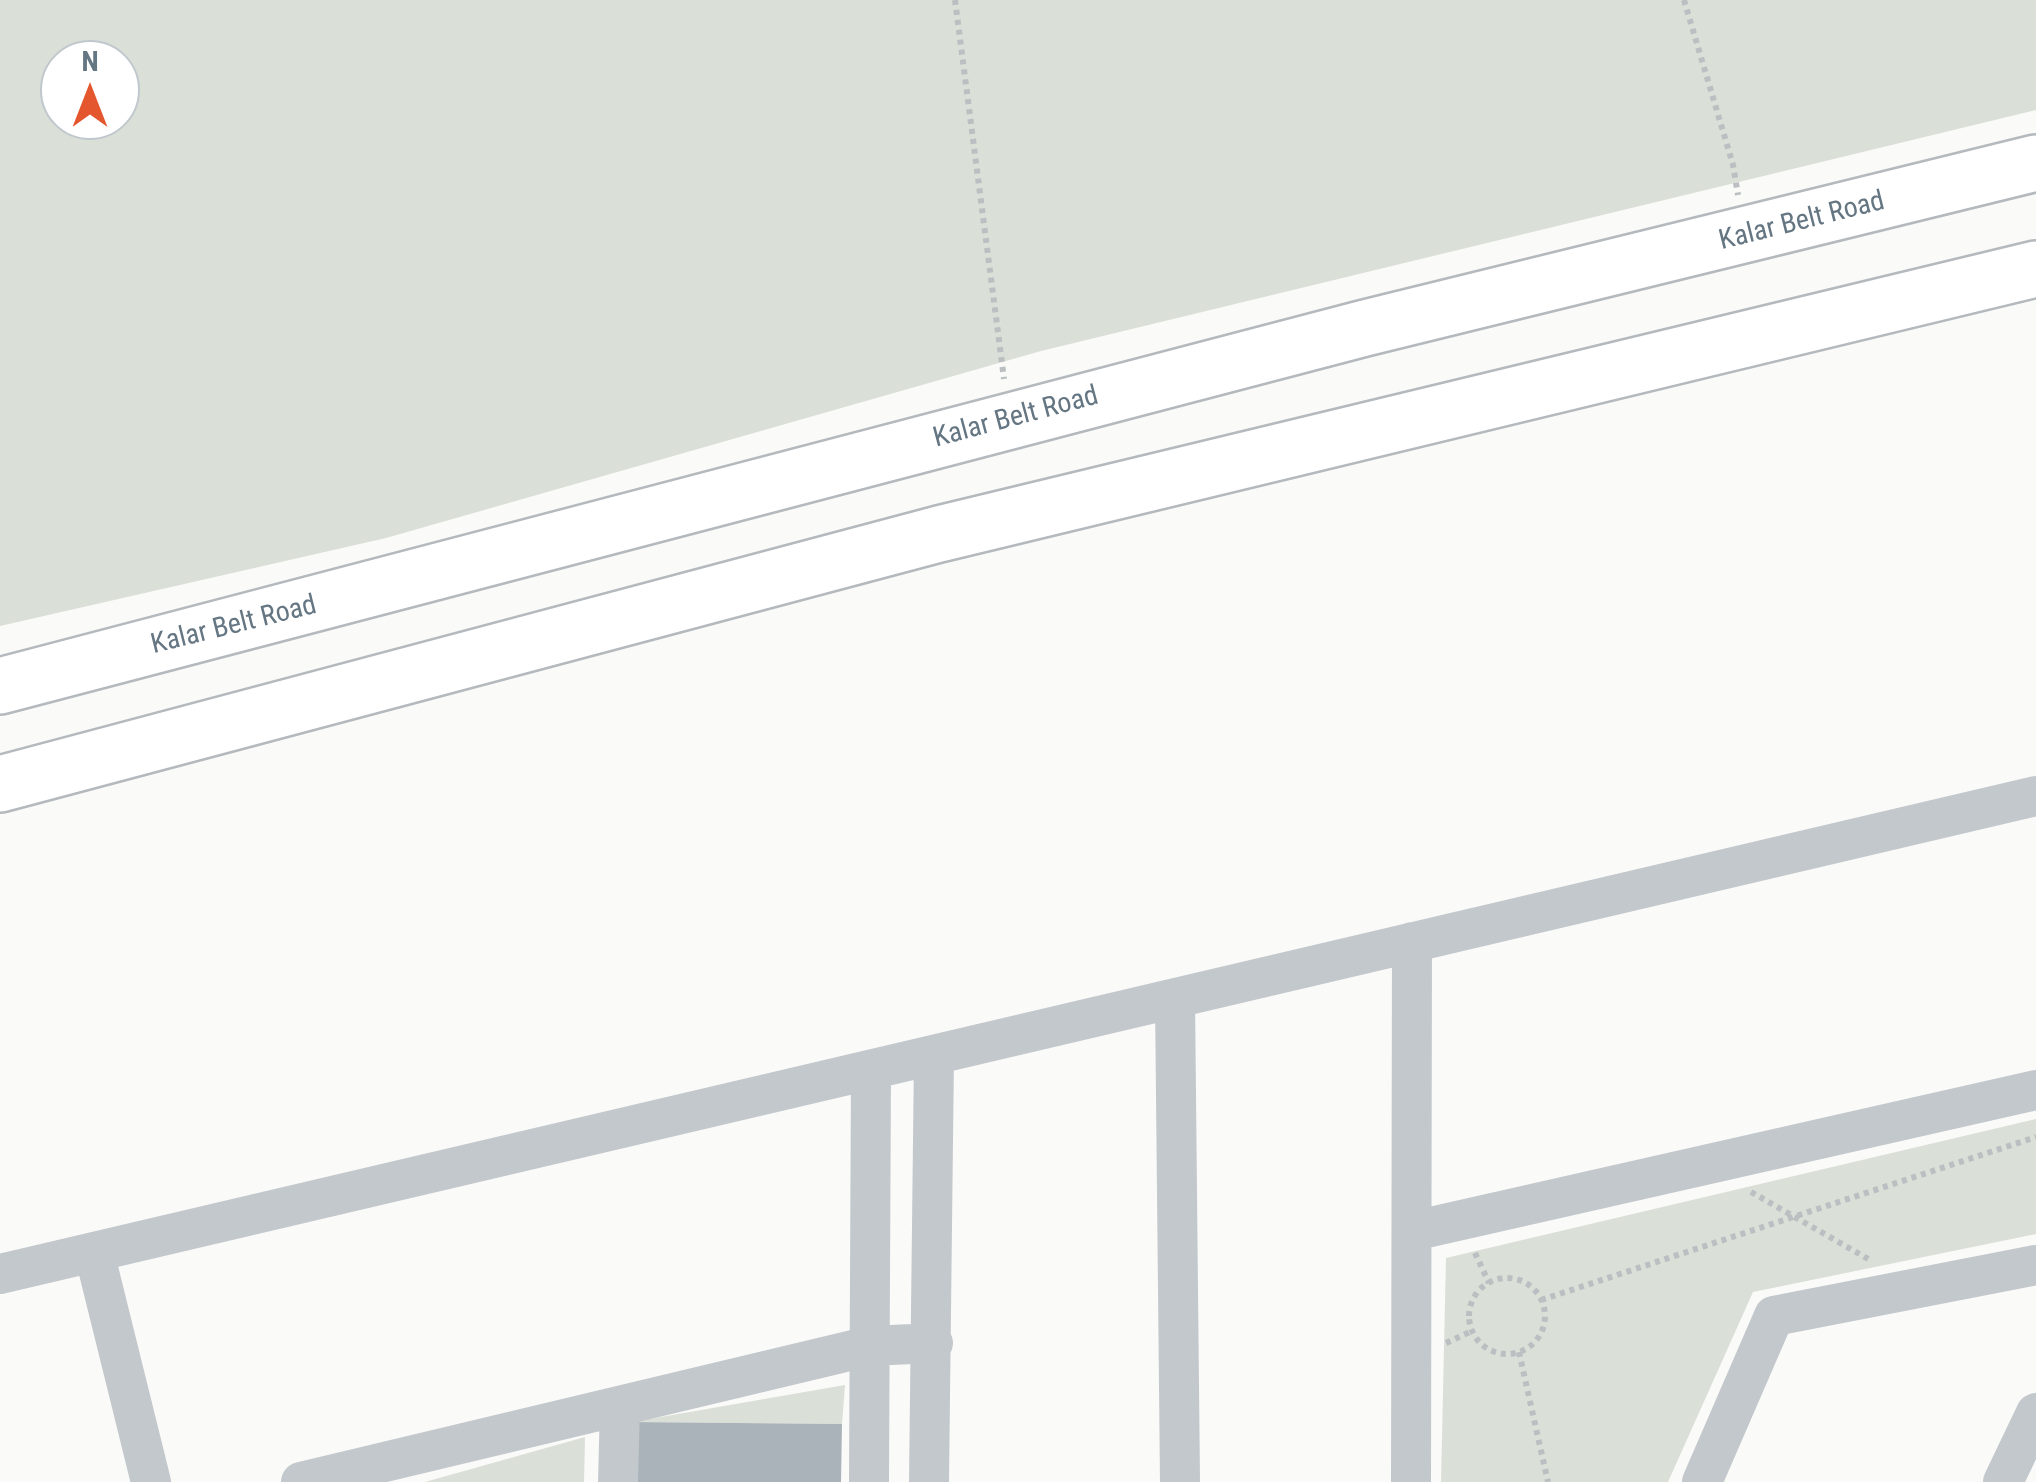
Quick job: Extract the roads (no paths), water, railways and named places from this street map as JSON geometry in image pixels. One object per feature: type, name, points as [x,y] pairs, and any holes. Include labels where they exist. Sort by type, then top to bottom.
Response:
[{"type":"highway","name":"Kalar Belt Road","points":[[0,686],[1365,328],[2036,163]]},
{"type":"highway","points":[[0,784],[939,534],[2036,269]]},
{"type":"street","points":[[0,1274],[2036,796]]},
{"type":"street","points":[[1411,1482],[1412,942]]},
{"type":"street","points":[[1175,998],[1180,1482]]},
{"type":"street","points":[[930,1482],[934,1055]]},
{"type":"street","points":[[869,1482],[871,1070]]},
{"type":"street","points":[[1413,1232],[2036,1090]]},
{"type":"street","points":[[94,1252],[151,1482]]},
{"type":"street","points":[[1702,1482],[1774,1316],[2036,1265]]},
{"type":"street","points":[[324,1479],[870,1346],[932,1342]]},
{"type":"street","points":[[618,1482],[620,1406]]},
{"type":"street","points":[[2004,1482],[2036,1413]]}]
